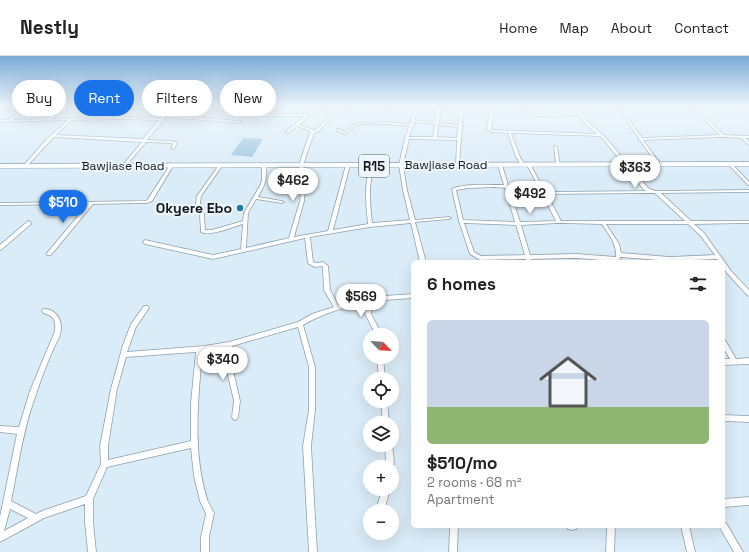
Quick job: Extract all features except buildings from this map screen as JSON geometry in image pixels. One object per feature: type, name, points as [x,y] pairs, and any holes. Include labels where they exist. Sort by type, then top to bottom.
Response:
[{"type":"main road","name":"Bawjiase Road","points":[[0,166],[749,164]]},
{"type":"street","points":[[25,166],[61,129]]},
{"type":"street","points":[[124,166],[154,129]]},
{"type":"street","points":[[287,132],[291,129]]},
{"type":"street","points":[[308,129],[312,132]]},
{"type":"street","points":[[312,132],[319,129]]},
{"type":"street","points":[[338,130],[346,133],[350,129]]},
{"type":"street","points":[[410,129],[401,165],[405,190],[423,260]]},
{"type":"street","points":[[435,138],[437,129]]},
{"type":"street","points":[[458,165],[461,129]]},
{"type":"street","points":[[489,129],[491,131],[509,132],[601,135]]},
{"type":"street","points":[[593,129],[601,135],[646,189],[658,193],[702,234],[721,260]]},
{"type":"street","points":[[634,129],[659,165]]},
{"type":"street","points":[[716,129],[723,136]]},
{"type":"street","points":[[291,239],[302,201],[304,181],[301,165],[312,132]]},
{"type":"street","points":[[509,132],[516,152],[542,187],[559,222]]},
{"type":"street","points":[[54,136],[145,140],[175,143],[173,148]]},
{"type":"street","points":[[640,139],[723,136],[749,137]]},
{"type":"street","points":[[742,137],[749,144]]},
{"type":"street","points":[[407,138],[459,139]]},
{"type":"street","points":[[555,147],[558,165]]},
{"type":"street","points":[[730,164],[749,184]]},
{"type":"street","points":[[330,232],[348,165]]},
{"type":"street","points":[[500,165],[508,187],[517,224],[529,260]]},
{"type":"street","points":[[0,204],[143,203],[149,201],[171,166]]},
{"type":"street","points":[[220,166],[199,196],[198,203],[202,215],[203,232],[212,232],[244,222]]},
{"type":"street","points":[[243,249],[244,222],[248,207],[255,198],[264,179],[264,166]]},
{"type":"street","points":[[370,225],[367,190],[368,177],[372,166]]},
{"type":"street","points":[[542,187],[455,188],[461,221],[472,253],[480,258],[529,260],[577,256],[619,259],[671,260],[719,257]]},
{"type":"street","points":[[545,193],[749,192]]},
{"type":"street","points":[[255,198],[282,202]]},
{"type":"street","points":[[49,254],[91,204]]},
{"type":"street","points":[[145,242],[213,257],[291,239],[370,225],[448,218]]},
{"type":"street","points":[[461,221],[517,224],[559,222],[749,222]]},
{"type":"street","points":[[0,248],[29,223]]},
{"type":"street","points":[[603,223],[614,240],[619,259]]},
{"type":"street","points":[[307,236],[311,263],[315,265],[324,264],[326,267],[327,290],[336,308]]},
{"type":"street","points":[[0,243],[6,243]]},
{"type":"street","points":[[725,266],[749,294]]},
{"type":"street","points":[[124,355],[199,349],[229,344],[300,324],[314,316],[336,308],[369,299],[411,296]]},
{"type":"street","points":[[369,299],[368,314],[375,328]]},
{"type":"street","points":[[92,552],[89,522],[89,500],[105,464],[104,446],[112,397],[124,355],[133,326],[146,308]]},
{"type":"street","points":[[0,532],[8,504],[21,431],[31,396],[58,331],[56,316],[51,312],[45,311]]},
{"type":"street","points":[[300,324],[312,367],[312,410],[307,446],[313,552]]},
{"type":"street","points":[[229,344],[231,374],[237,401],[235,417]]},
{"type":"street","points":[[725,345],[735,362]]},
{"type":"street","points":[[199,349],[194,444],[197,476],[206,508],[210,513],[205,537],[205,552]]},
{"type":"street","points":[[725,362],[749,361]]},
{"type":"street","points":[[725,418],[749,419]]},
{"type":"street","points":[[0,429],[21,431]]},
{"type":"street","points":[[105,464],[194,444]]},
{"type":"street","points":[[0,538],[36,518],[89,500]]},
{"type":"street","points":[[725,503],[749,502]]},
{"type":"street","points":[[8,504],[36,518]]},
{"type":"street","points":[[453,552],[454,528]]},
{"type":"street","points":[[610,552],[611,528]]},
{"type":"street","points":[[685,528],[691,552]]},
{"type":"street","points":[[724,528],[739,552]]},
{"type":"shaded area","points":[[243,138],[263,139],[252,157],[231,155]]},
{"type":"place","name":"Okyere Ebo","points":[[240,208]]}]
